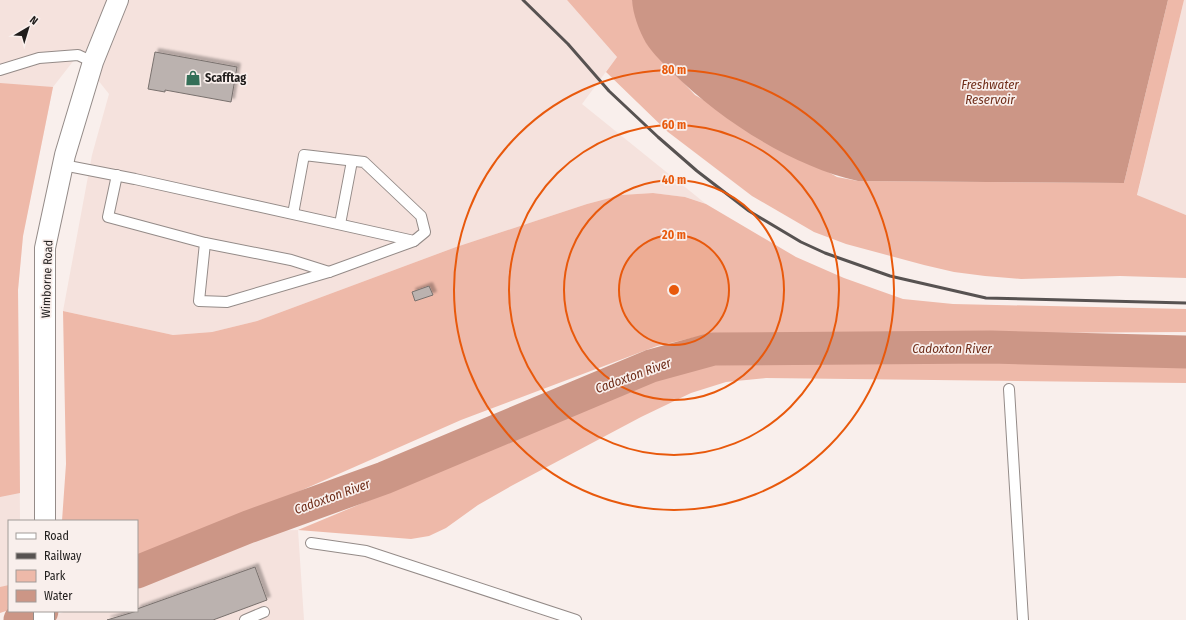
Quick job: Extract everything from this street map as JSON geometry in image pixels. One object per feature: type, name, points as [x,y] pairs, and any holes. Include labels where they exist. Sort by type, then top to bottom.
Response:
[{"type":"street","name":"Wimborne Road","points":[[45,520],[45,248],[63,165],[93,62],[118,0]]},
{"type":"lane","points":[[0,70],[39,58],[78,55],[93,62]]},
{"type":"lane","points":[[205,243],[199,301],[227,302],[330,272],[414,241],[425,232],[421,216],[364,162],[304,155],[293,214]]},
{"type":"lane","points":[[340,224],[352,161]]},
{"type":"lane","points":[[63,165],[414,241]]},
{"type":"lane","points":[[117,176],[108,216],[205,243],[291,260],[330,272]]},
{"type":"lane","points":[[1009,389],[1023,620]]},
{"type":"lane","points":[[312,543],[366,551],[576,620]]},
{"type":"lane","points":[[245,620],[264,612]]},
{"type":"shaded area","points":[[0,0],[567,0],[617,57],[582,104],[706,204],[685,197],[653,193],[621,195],[587,204],[456,247],[257,321],[212,332],[173,335],[63,311],[92,155],[109,94],[78,55],[53,87],[23,236],[18,290],[20,520],[8,520],[8,596],[0,600]]},
{"type":"shaded area","points":[[1184,0],[1186,0],[1186,215],[1137,196]]},
{"type":"shaded area","points":[[298,530],[304,620],[44,620],[64,612],[138,612],[138,582],[262,531]]},
{"type":"green space","points":[[567,0],[632,0],[647,44],[695,95],[837,177],[858,181],[1124,183],[1168,0],[1184,0],[1137,195],[1186,215],[1186,278],[1120,276],[1021,279],[985,276],[954,272],[924,265],[846,244],[814,232],[752,196],[668,132],[606,72],[617,57]]},
{"type":"green space","points":[[0,83],[53,87],[23,236],[18,290],[20,493],[0,497]]},
{"type":"green space","points":[[653,193],[685,197],[706,204],[796,257],[844,278],[903,299],[953,304],[1186,309],[1186,332],[728,335],[696,337],[657,346],[461,420],[275,502],[138,556],[138,520],[62,520],[66,464],[63,311],[173,335],[212,332],[257,321],[456,247],[587,204],[621,195]]},
{"type":"green space","points":[[747,359],[1186,365],[1186,383],[766,378],[726,382],[691,393],[641,417],[513,485],[478,505],[446,528],[429,536],[411,539],[298,530],[665,377],[700,366]]},
{"type":"green space","points":[[8,585],[8,610],[0,613],[0,587]]},
{"type":"water","name":"Freshwater Reservoir","points":[[632,0],[1168,0],[1124,183],[858,181],[833,174],[783,153],[758,139],[712,108],[692,91],[659,59],[646,43],[637,22]]},
{"type":"building","name":"Scafftag","points":[[155,52],[237,67],[231,102],[165,90],[165,92],[148,89]]},
{"type":"building","points":[[429,286],[433,295],[415,301],[412,292]]},
{"type":"building","points":[[255,567],[267,600],[213,620],[107,620],[138,612],[138,609]]},
{"type":"waterway","name":"Cadoxton River","points":[[138,572],[248,527],[384,478],[651,366],[713,349],[991,347],[1186,352]]},
{"type":"waterway","name":"Cadoxton River","points":[[20,620],[40,612]]},
{"type":"railway","points":[[523,0],[568,44],[609,91],[697,171],[749,211],[801,242],[825,253],[890,276],[986,298],[1186,303]]},
{"type":"place","name":"Scafftag","points":[[193,78]]}]
